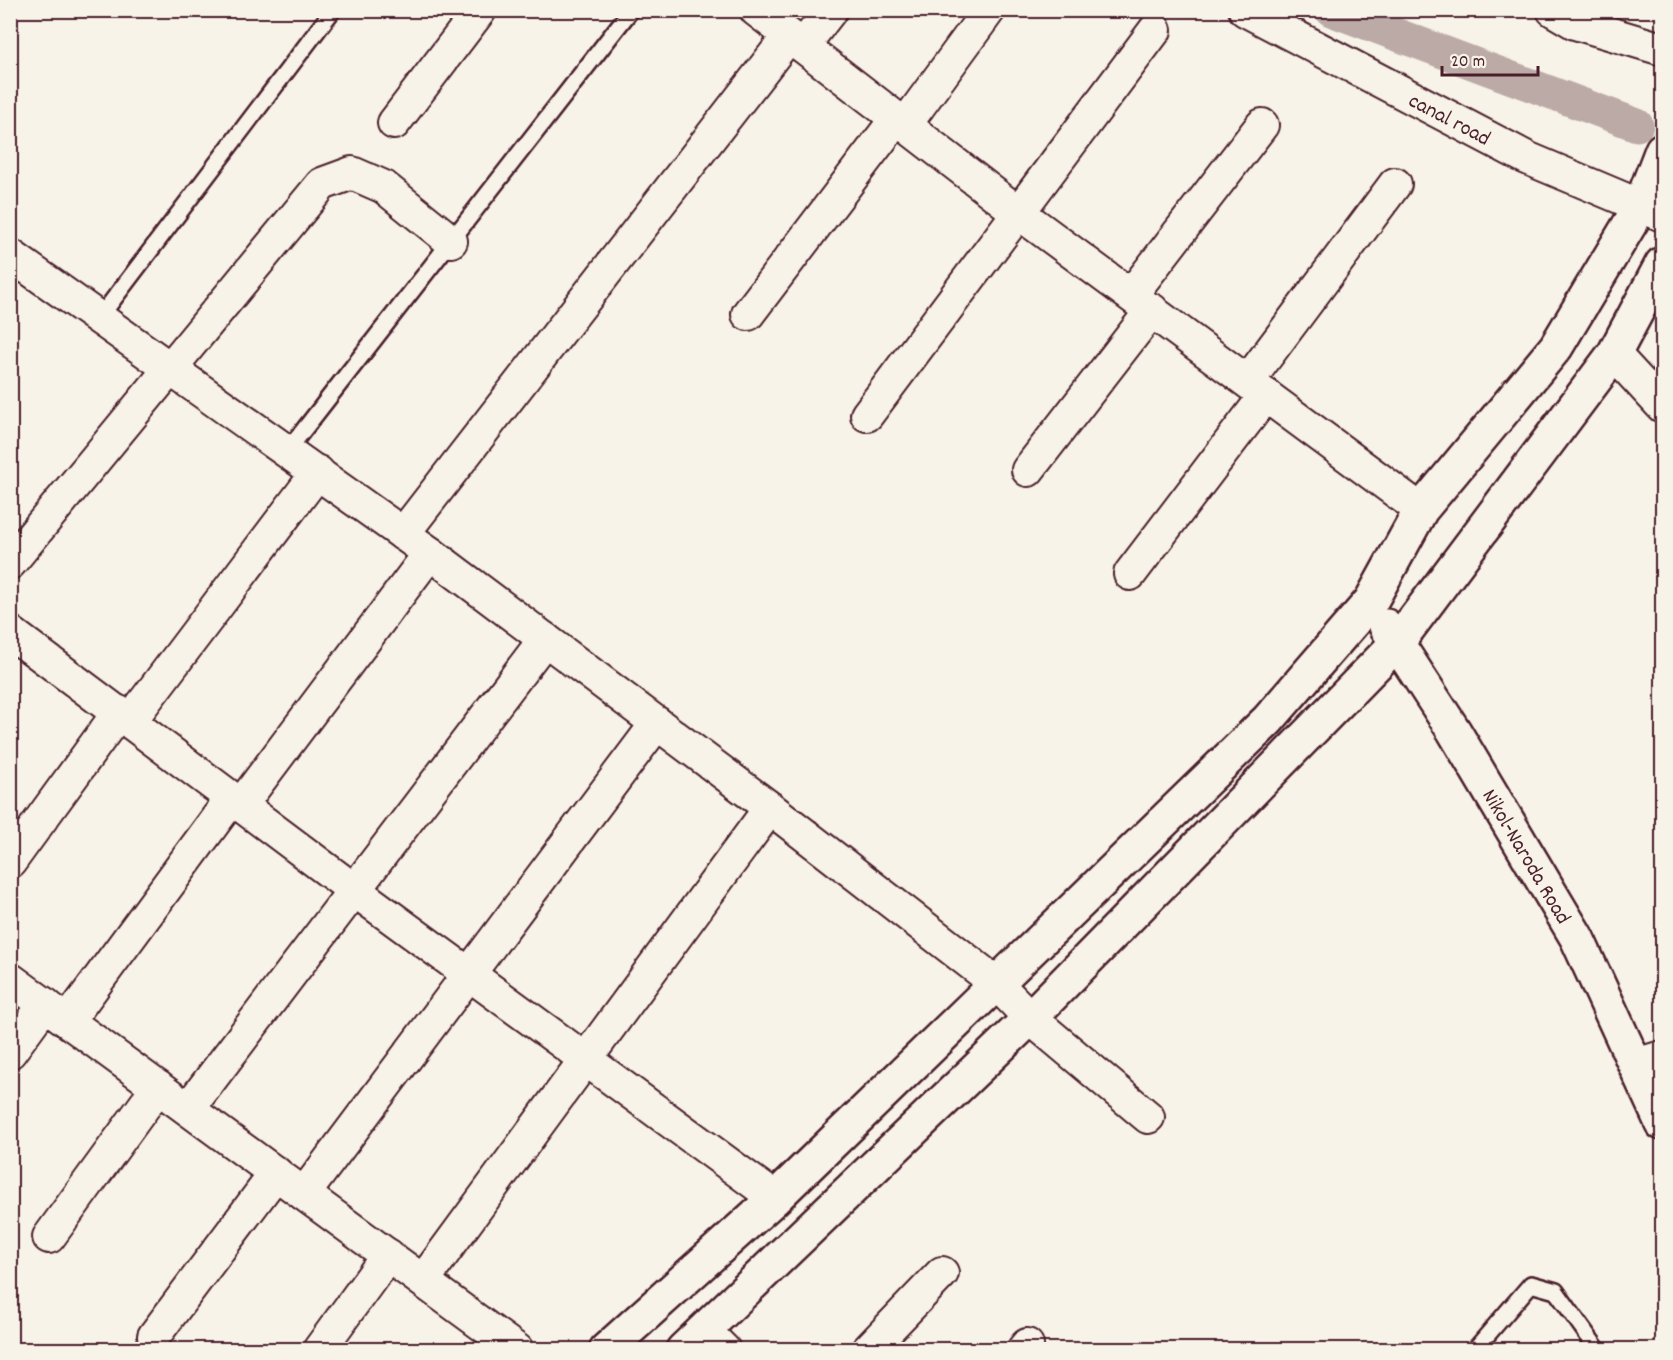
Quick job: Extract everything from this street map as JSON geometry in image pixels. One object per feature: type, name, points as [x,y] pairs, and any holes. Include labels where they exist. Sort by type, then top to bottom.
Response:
[{"type":"street","points":[[394,123],[480,10]]},
{"type":"street","points":[[756,10],[1019,213],[1421,510]]},
{"type":"street","points":[[403,534],[796,41],[831,10]]},
{"type":"street","points":[[748,314],[989,10]]},
{"type":"street","name":"canal road","points":[[1245,10],[1527,159],[1651,211]]},
{"type":"street","points":[[1553,10],[1575,23],[1662,49]]},
{"type":"street","points":[[867,415],[1155,30]]},
{"type":"street","points":[[1029,470],[1262,125]]},
{"type":"street","points":[[606,1350],[775,1198],[995,982],[1268,720],[1371,601],[1421,510],[1556,346],[1651,211],[1662,150]]},
{"type":"street","points":[[10,562],[322,184],[352,173],[384,188],[451,241]]},
{"type":"street","points":[[1130,574],[1395,184]]},
{"type":"street","points":[[10,255],[288,450],[430,553],[770,808],[995,982],[1030,1018],[1148,1117]]},
{"type":"street","points":[[704,1343],[1030,1018],[1397,643],[1614,354],[1662,264]]},
{"type":"street","points":[[1614,354],[1662,406]]},
{"type":"street","points":[[10,862],[318,472]]},
{"type":"street","points":[[10,1052],[57,1013],[236,801],[430,553]]},
{"type":"street","name":"Nikol-Naroda Road","points":[[1371,601],[1454,731],[1649,1061],[1662,1123]]},
{"type":"street","points":[[10,632],[354,890],[775,1198]]},
{"type":"street","points":[[188,1109],[544,639]]},
{"type":"street","points":[[304,1194],[657,723]]},
{"type":"street","points":[[423,1281],[770,808]]},
{"type":"street","points":[[10,979],[517,1350]]},
{"type":"street","points":[[49,1237],[158,1087]]},
{"type":"street","points":[[154,1336],[276,1173]]},
{"type":"street","points":[[319,1350],[388,1255]]},
{"type":"street","points":[[868,1350],[942,1273]]},
{"type":"lane","points":[[100,317],[333,10]]},
{"type":"lane","points":[[288,450],[631,10]]},
{"type":"lane","points":[[1477,1347],[1531,1284],[1556,1291],[1598,1350]]},
{"type":"waterway","points":[[1331,10],[1637,125]]}]
